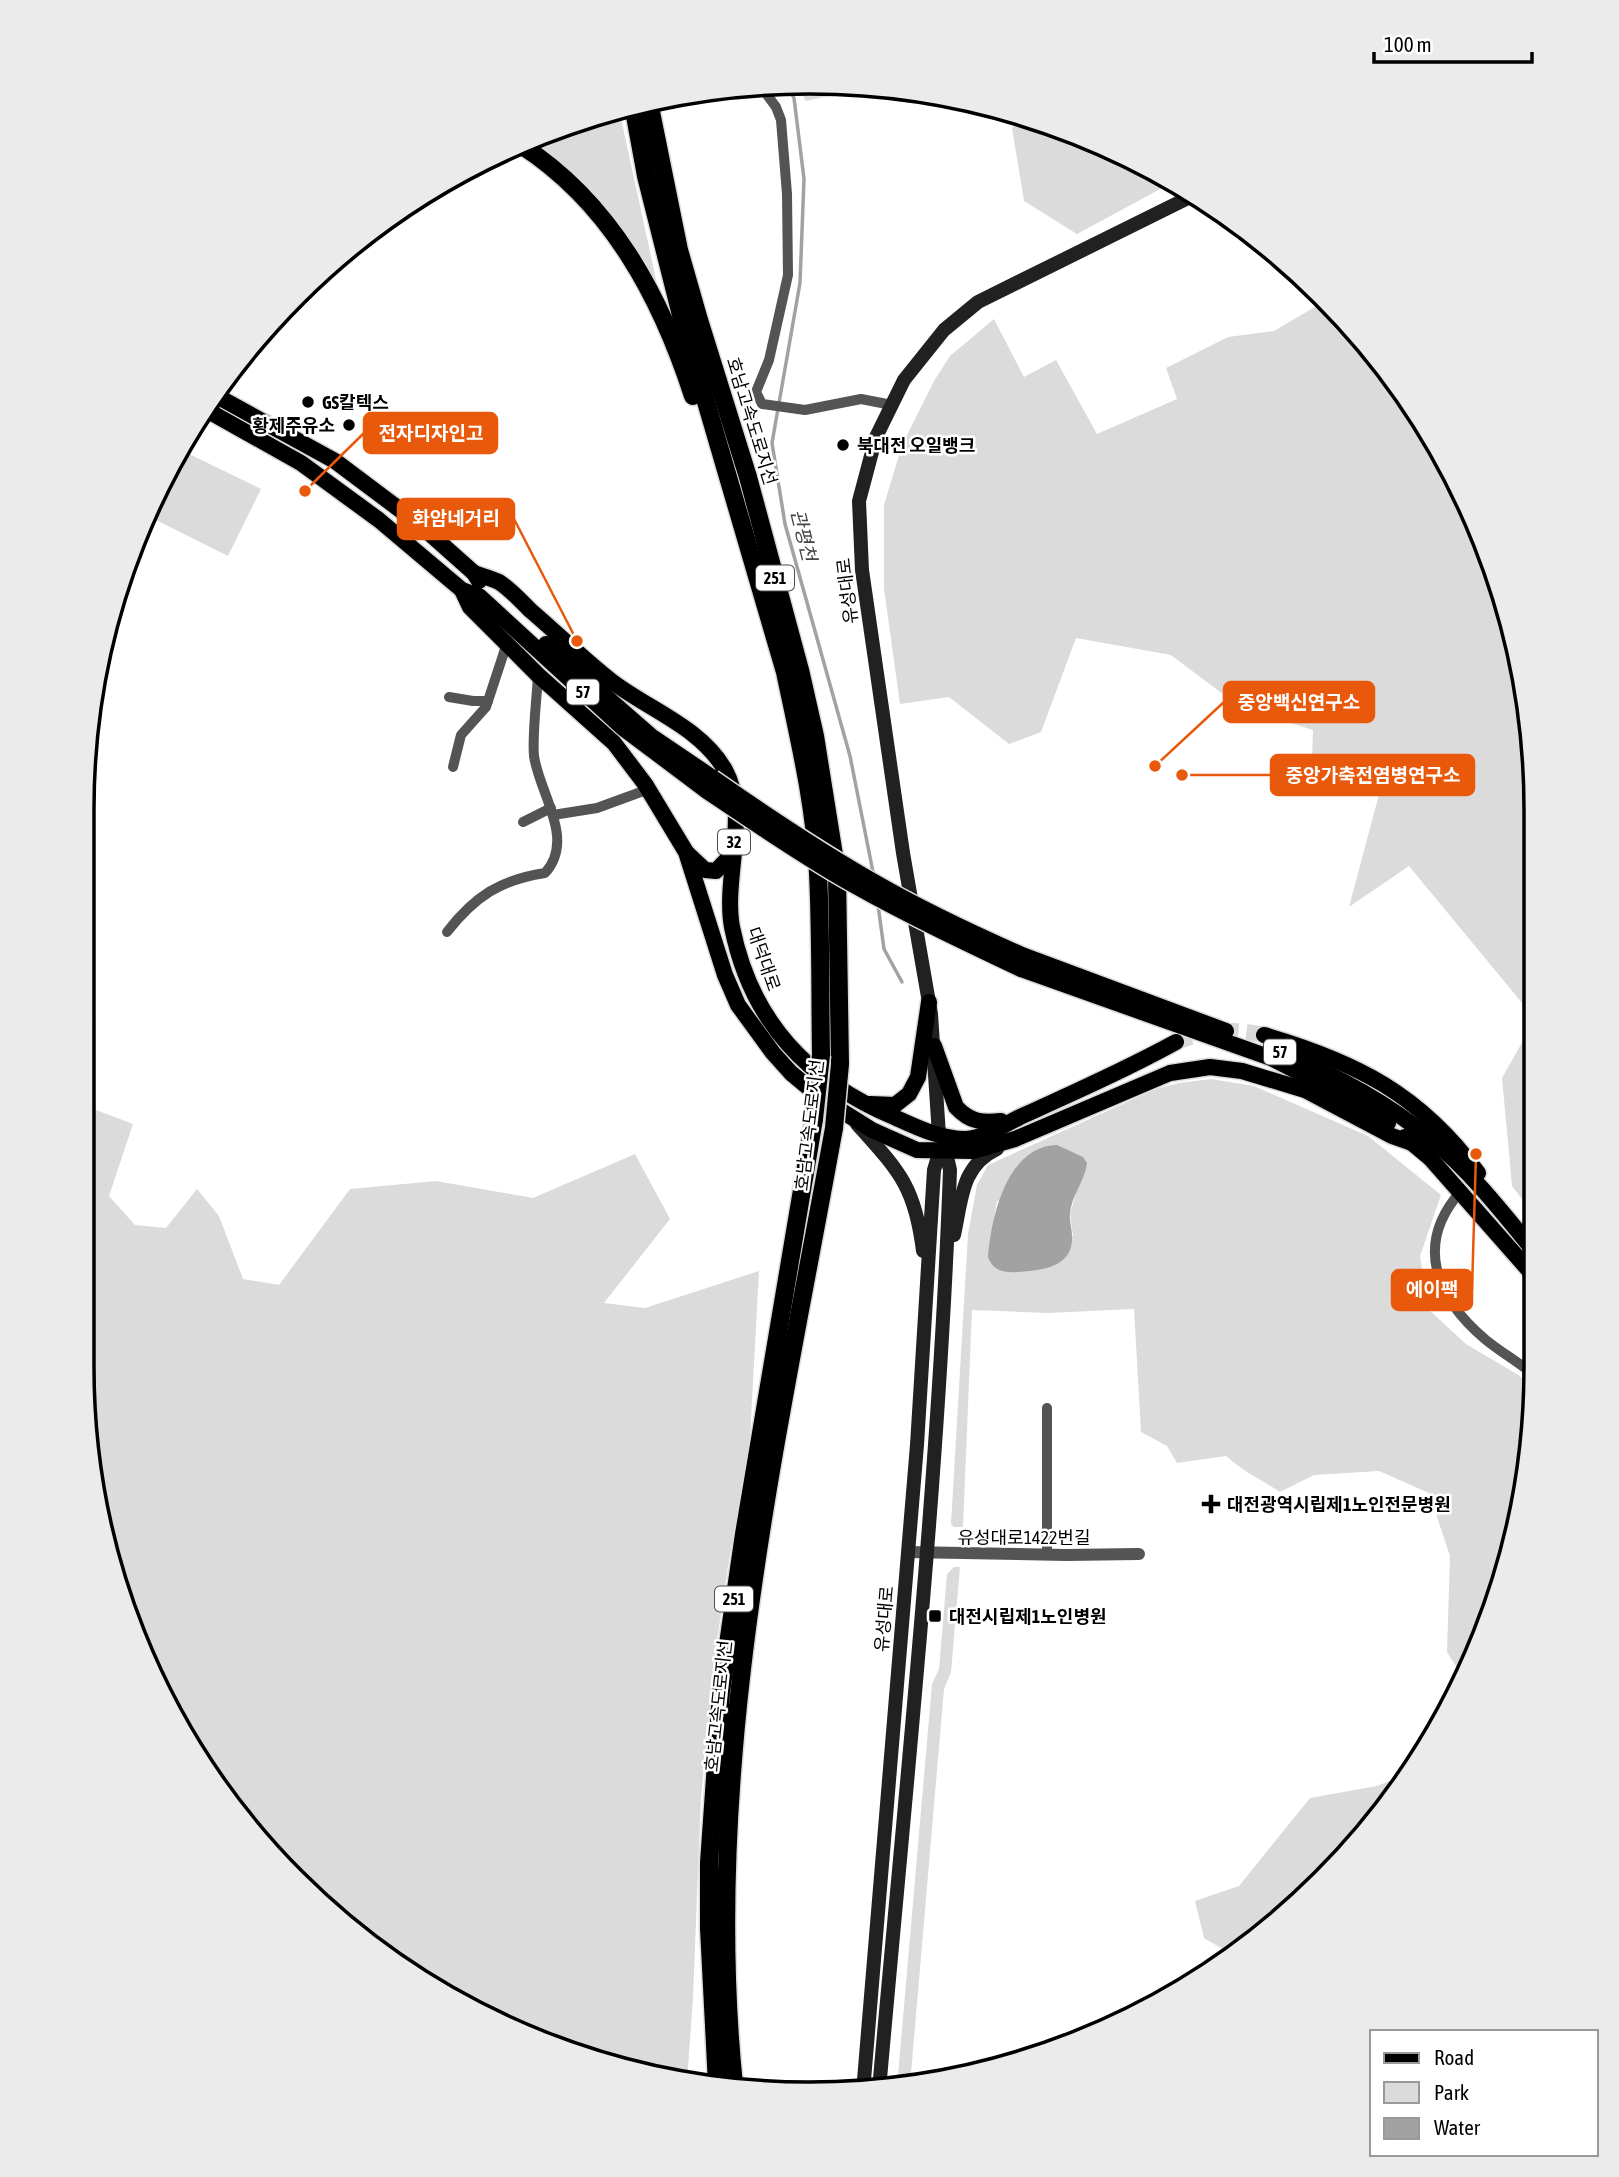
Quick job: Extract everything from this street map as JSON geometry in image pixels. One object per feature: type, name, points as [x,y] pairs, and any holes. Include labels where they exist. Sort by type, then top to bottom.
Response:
[{"type":"highway","points":[[656,145],[660,123],[659,111]]},
{"type":"highway","name":"호남고속도로지선","points":[[651,113],[680,250],[748,477],[800,670],[815,736],[837,874],[840,1064],[834,1128],[759,1543],[736,1717],[727,1832],[725,1944],[734,2078]]},
{"type":"highway","name":"호남고속도로지선","points":[[635,116],[646,176],[680,312],[785,672],[811,806],[818,872],[821,1055],[814,1119],[744,1534],[721,1692],[709,1863],[709,1942],[717,2076]]},
{"type":"highway","points":[[530,152],[565,176],[593,206],[615,233],[648,285],[685,370],[772,658],[785,672]]},
{"type":"main road","name":"유성대로","points":[[864,2080],[908,1552],[927,1295],[933,1170],[939,1143],[929,1002],[903,853],[862,570],[859,501],[876,438],[904,380],[944,330],[978,302],[1183,200]]},
{"type":"main road","name":"대덕대로","points":[[224,399],[335,461],[419,524],[474,573],[487,593],[710,785]]},
{"type":"main road","points":[[214,414],[320,476],[379,520],[462,590],[470,607],[538,675],[614,743],[649,789],[686,852],[724,975],[738,1005],[791,1073],[851,1118],[917,1150],[939,1143],[968,1139],[998,1129],[1116,1074],[1177,1042]]},
{"type":"main road","name":"대덕대로","points":[[474,573],[500,583],[611,681],[708,747],[731,784],[735,821],[730,918],[741,961],[760,1007],[790,1049],[812,1069],[862,1103],[939,1143]]},
{"type":"main road","name":"57","points":[[462,590],[479,596],[623,728],[710,785],[877,883],[1021,962],[1271,1058],[1384,1119],[1430,1158],[1524,1264]]},
{"type":"main road","points":[[686,852],[705,870],[716,871],[733,853]]},
{"type":"main road","name":"57","points":[[1021,962],[1226,1031],[1342,1079],[1434,1141],[1524,1239]]},
{"type":"main road","points":[[862,1103],[895,1105],[912,1089],[918,1077],[929,1002]]},
{"type":"main road","points":[[1264,1035],[1342,1062],[1388,1084],[1408,1098],[1448,1136],[1476,1169],[1493,1193],[1501,1211]]},
{"type":"main road","points":[[934,1046],[962,1114],[982,1123],[1017,1119]]},
{"type":"main road","points":[[944,1270],[966,1180],[984,1154],[1170,1073],[1210,1068],[1242,1071],[1305,1090],[1392,1136],[1412,1143]]},
{"type":"main road","points":[[851,1118],[876,1126],[884,1124],[881,1112]]},
{"type":"main road","points":[[851,1118],[894,1164],[911,1196],[923,1248],[927,1295]]},
{"type":"main road","points":[[939,1143],[967,1152],[1015,1139]]},
{"type":"main road","name":"유성대로","points":[[880,2078],[927,1554],[950,1170],[939,1143]]},
{"type":"street","points":[[768,96],[781,120],[787,194],[788,275],[769,360],[756,393],[762,404],[805,410],[861,400],[892,405]]},
{"type":"street","points":[[453,767],[461,735],[480,715],[488,701],[507,643]]},
{"type":"street","points":[[447,932],[465,909],[496,886],[545,873],[557,853],[552,812],[534,756],[538,675]]},
{"type":"street","points":[[449,696],[467,701],[488,701]]},
{"type":"street","points":[[523,822],[552,812],[597,808],[649,789]]},
{"type":"street","points":[[1461,1191],[1448,1206],[1436,1234],[1435,1265],[1440,1282],[1457,1312],[1469,1325],[1524,1366]]},
{"type":"street","points":[[1047,1408],[1047,1555]]},
{"type":"street","name":"유성대로1422번길","points":[[908,1552],[1139,1554]]},
{"type":"green space","points":[[802,94],[833,95],[806,101]]},
{"type":"green space","points":[[621,120],[659,293],[625,237],[581,182],[537,149]]},
{"type":"green space","points":[[1015,125],[1039,132],[1083,149],[1163,188],[1077,234],[1024,201],[1012,128]]},
{"type":"green space","points":[[1317,306],[1347,338],[1377,374],[1429,452],[1451,493],[1487,580],[1511,670],[1523,763],[1524,1005],[1409,866],[1349,907],[1381,787],[1312,759],[1313,730],[1240,707],[1171,655],[1076,638],[1041,732],[1009,744],[949,697],[900,704],[884,589],[884,505],[902,445],[934,381],[950,356],[994,319],[1024,377],[1056,360],[1097,434],[1177,399],[1166,368],[1228,337],[1274,331]]},
{"type":"green space","points":[[189,454],[261,489],[228,556],[156,520]]},
{"type":"green space","points":[[1524,1039],[1524,1202],[1512,1186],[1502,1078]]},
{"type":"green space","points":[[1211,1079],[1254,1086],[1368,1136],[1441,1195],[1420,1256],[1428,1309],[1466,1344],[1524,1380],[1523,1414],[1511,1507],[1487,1597],[1458,1669],[1447,1652],[1450,1556],[1429,1493],[1379,1471],[1314,1475],[1280,1492],[1226,1456],[1177,1463],[1167,1446],[1141,1432],[1134,1309],[1048,1313],[972,1310],[963,1527],[954,1527],[951,1524],[968,1234],[977,1185],[988,1165],[1156,1089]],"holes":[[[1076,1193],[1070,1214],[1073,1236],[989,1246],[997,1201]]]},
{"type":"green space","points":[[94,1109],[133,1124],[109,1196],[135,1225],[166,1228],[197,1189],[219,1216],[243,1279],[279,1285],[350,1189],[436,1181],[533,1198],[635,1154],[670,1219],[604,1303],[645,1308],[759,1271],[749,1456],[729,1560],[714,1661],[701,1798],[688,2072],[580,2045],[493,2009],[412,1962],[338,1905],[272,1839],[215,1765],[168,1684],[149,1641],[132,1597],[108,1507],[96,1414],[94,1368]]},
{"type":"green space","points":[[954,1567],[960,1567],[951,1672],[944,1689],[911,2075],[898,2077],[932,1684],[939,1669],[947,1574]]},
{"type":"green space","points":[[1394,1779],[1347,1839],[1281,1905],[1224,1950],[1204,1938],[1195,1901],[1239,1886],[1310,1798],[1377,1786]]},
{"type":"water","points":[[1057,1145],[1083,1157],[1087,1163],[1071,1207],[1072,1235],[1068,1254],[1047,1268],[1018,1272],[1000,1270],[988,1257],[993,1223],[1005,1186],[1026,1157],[1040,1148]]},
{"type":"waterway","name":"관평천","points":[[792,95],[804,179],[800,283],[772,443],[785,524],[850,756],[874,877]]},
{"type":"waterway","name":"관평천","points":[[878,905],[884,949],[902,982]]},
{"type":"tunnel","points":[[1176,1042],[1220,1031],[1264,1035]]},
{"type":"place","name":"GS칼텍스","points":[[308,402]]},
{"type":"place","name":"황제주유소","points":[[349,425]]},
{"type":"place","name":"북대전 오일뱅크","points":[[843,445]]},
{"type":"place","name":"전자디자인고","points":[[305,491]]},
{"type":"place","name":"화암네거리","points":[[577,641]]},
{"type":"place","name":"중앙백신연구소","points":[[1155,766]]},
{"type":"place","name":"중앙가축전염병연구소","points":[[1182,775]]},
{"type":"place","name":"에이팩","points":[[1476,1154]]},
{"type":"place","name":"대전광역시립제1노인전문병원","points":[[1211,1504]]},
{"type":"place","name":"대전시립제1노인병원","points":[[935,1616]]}]
